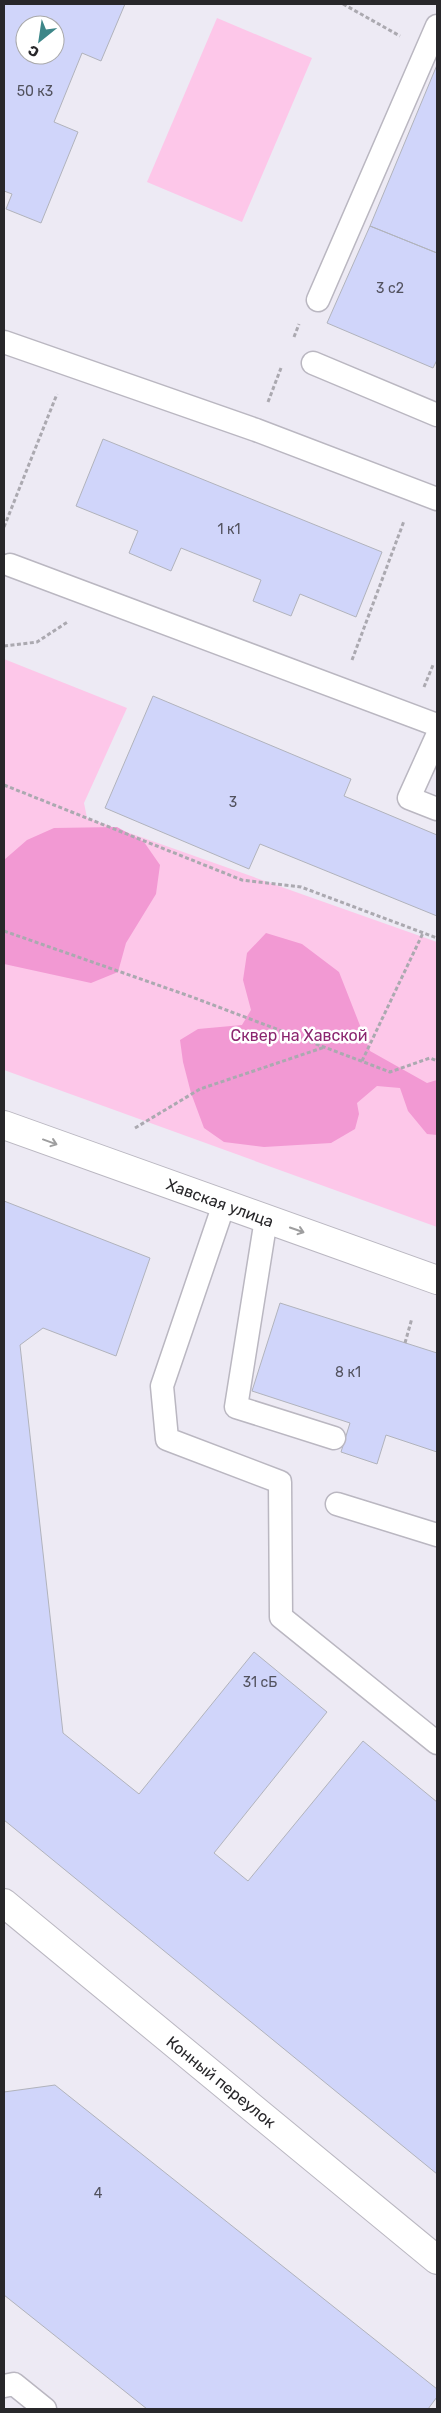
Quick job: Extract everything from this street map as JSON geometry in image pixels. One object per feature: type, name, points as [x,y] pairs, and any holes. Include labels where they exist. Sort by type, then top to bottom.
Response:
[{"type":"street","name":"Хавская улица","points":[[4,1125],[437,1280]]},
{"type":"street","name":"Конный переулок","points":[[4,1903],[437,2260]]},
{"type":"lane","points":[[318,300],[437,26]]},
{"type":"lane","points":[[4,342],[256,430],[437,499]]},
{"type":"lane","points":[[313,363],[437,415]]},
{"type":"lane","points":[[10,565],[342,687],[437,724]]},
{"type":"lane","points":[[437,736],[409,798],[437,809]]},
{"type":"lane","points":[[224,1204],[162,1386],[168,1439],[280,1482],[281,1617],[437,1743]]},
{"type":"lane","points":[[266,1219],[236,1407],[334,1438]]},
{"type":"lane","points":[[337,1504],[437,1535]]},
{"type":"lane","points":[[4,2386],[14,2384],[45,2409]]},
{"type":"path","points":[[343,4],[426,52]]},
{"type":"path","points":[[4,527],[68,365]]},
{"type":"path","points":[[342,687],[415,490]]},
{"type":"path","points":[[4,646],[37,642],[70,620],[84,592]]},
{"type":"path","points":[[4,785],[242,880],[302,887],[437,938]]},
{"type":"path","points":[[4,931],[390,1072],[437,1056]]},
{"type":"path","points":[[362,1061],[423,933]]},
{"type":"path","points":[[135,1128],[200,1089],[325,1047]]},
{"type":"path","points":[[430,1058],[437,1061]]},
{"type":"path","points":[[404,1343],[412,1318]]},
{"type":"green space","points":[[217,18],[312,58],[242,222],[147,182]]},
{"type":"green space","name":"Сквер на Хавской","points":[[4,659],[127,708],[84,803],[87,818],[437,942],[437,1227],[4,1070]]},
{"type":"green space","points":[[117,827],[144,842],[160,865],[156,894],[126,943],[118,972],[91,983],[4,964],[4,860],[27,840],[54,828]]},
{"type":"green space","points":[[266,933],[302,944],[339,972],[370,1051],[427,1083],[437,1080],[437,1135],[427,1134],[408,1111],[400,1088],[377,1086],[357,1103],[359,1114],[355,1129],[331,1143],[264,1147],[224,1142],[204,1128],[191,1093],[183,1062],[180,1040],[198,1029],[242,1025],[251,1010],[243,980],[247,953]]},
{"type":"building","points":[[4,4],[125,4],[101,61],[82,53],[54,122],[78,132],[41,223],[6,209],[12,194],[4,191]]},
{"type":"building","points":[[437,65],[437,253],[370,226]]},
{"type":"building","points":[[370,226],[437,253],[437,360],[433,368],[327,323]]},
{"type":"building","points":[[103,439],[382,552],[356,617],[300,594],[291,616],[253,601],[261,580],[181,548],[171,571],[129,553],[138,531],[76,506]]},
{"type":"building","points":[[153,696],[351,779],[344,796],[437,835],[437,916],[260,844],[249,869],[105,808]]},
{"type":"building","points":[[4,1201],[150,1258],[116,1356],[43,1328],[20,1345],[63,1733],[139,1794],[254,1652],[327,1712],[214,1853],[248,1881],[363,1741],[437,1802],[437,2174],[4,1820]]},
{"type":"building","points":[[280,1303],[437,1353],[437,1452],[386,1435],[377,1464],[341,1452],[350,1423],[252,1391]]},
{"type":"building","points":[[55,2085],[437,2389],[437,2397],[428,2409],[147,2409],[4,2295],[4,2092]]}]
